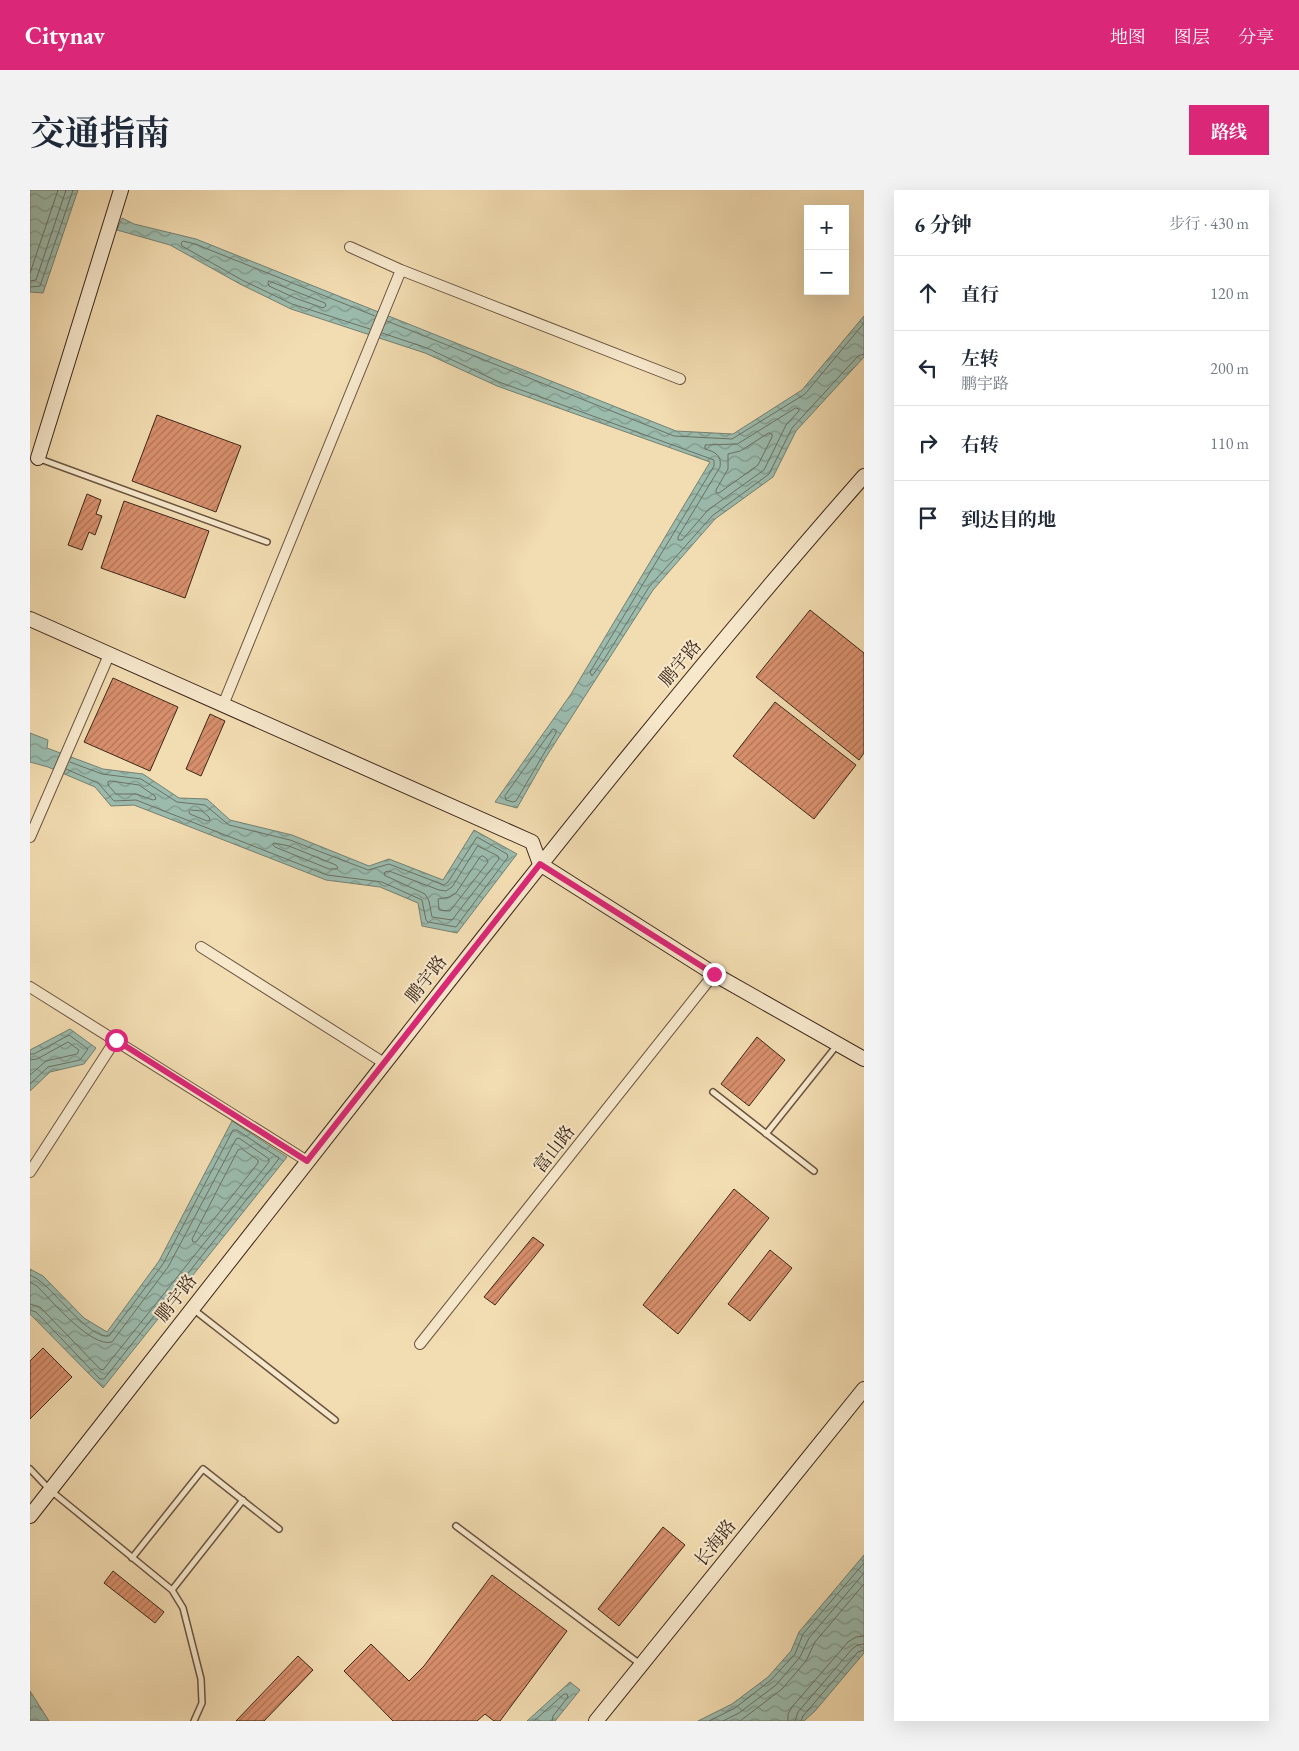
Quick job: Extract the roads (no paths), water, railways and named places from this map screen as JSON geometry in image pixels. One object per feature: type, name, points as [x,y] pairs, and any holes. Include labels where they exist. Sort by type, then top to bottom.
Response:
[{"type":"street","points":[[34,460],[121,190]]},
{"type":"street","points":[[350,247],[401,270],[680,379]]},
{"type":"street","points":[[224,705],[401,270]]},
{"type":"street","name":"鹏宇路","points":[[30,1516],[540,864],[810,537],[864,476]]},
{"type":"street","points":[[30,619],[532,842],[540,864],[714,974],[864,1059]]},
{"type":"street","points":[[30,837],[109,654]]},
{"type":"street","points":[[201,947],[384,1063]]},
{"type":"street","name":"富山路","points":[[420,1344],[714,974]]},
{"type":"street","points":[[30,987],[307,1161]]},
{"type":"street","points":[[30,1172],[116,1040]]},
{"type":"street","name":"长海路","points":[[596,1721],[864,1390]]},
{"type":"lane","points":[[34,460],[267,542]]},
{"type":"lane","points":[[766,1134],[838,1044]]},
{"type":"lane","points":[[713,1092],[814,1171]]},
{"type":"lane","points":[[192,1308],[335,1420]]},
{"type":"lane","points":[[30,1469],[50,1490],[172,1590],[183,1608],[201,1679],[202,1703],[194,1721]]},
{"type":"lane","points":[[132,1558],[203,1469],[279,1529]]},
{"type":"lane","points":[[172,1590],[242,1500]]},
{"type":"lane","points":[[456,1526],[641,1665]]},
{"type":"water","points":[[30,190],[78,190],[43,293],[30,292]]},
{"type":"water","points":[[122,218],[134,224],[196,239],[676,431],[733,434],[802,390],[864,316],[864,357],[796,431],[773,477],[715,519],[653,590],[546,757],[517,808],[495,802],[571,694],[710,462],[497,386],[425,353],[291,309],[240,284],[170,245],[117,230]]},
{"type":"water","points":[[30,733],[48,740],[47,748],[103,769],[143,774],[179,798],[207,799],[230,820],[292,835],[369,866],[389,859],[443,880],[474,830],[517,854],[457,933],[422,926],[418,903],[380,887],[326,880],[134,805],[111,806],[95,787],[48,767],[30,762]]},
{"type":"water","points":[[70,1029],[96,1048],[84,1064],[50,1072],[30,1091],[30,1050]]},
{"type":"water","points":[[232,1121],[287,1157],[103,1388],[30,1314],[30,1269],[43,1276],[84,1318],[107,1332],[159,1261]]},
{"type":"water","points":[[864,1555],[864,1653],[815,1711],[804,1721],[698,1721],[732,1704],[768,1677],[791,1651],[799,1632]]},
{"type":"water","points":[[570,1682],[580,1690],[555,1721],[527,1721]]},
{"type":"water","points":[[30,1691],[49,1721],[30,1721]]}]
